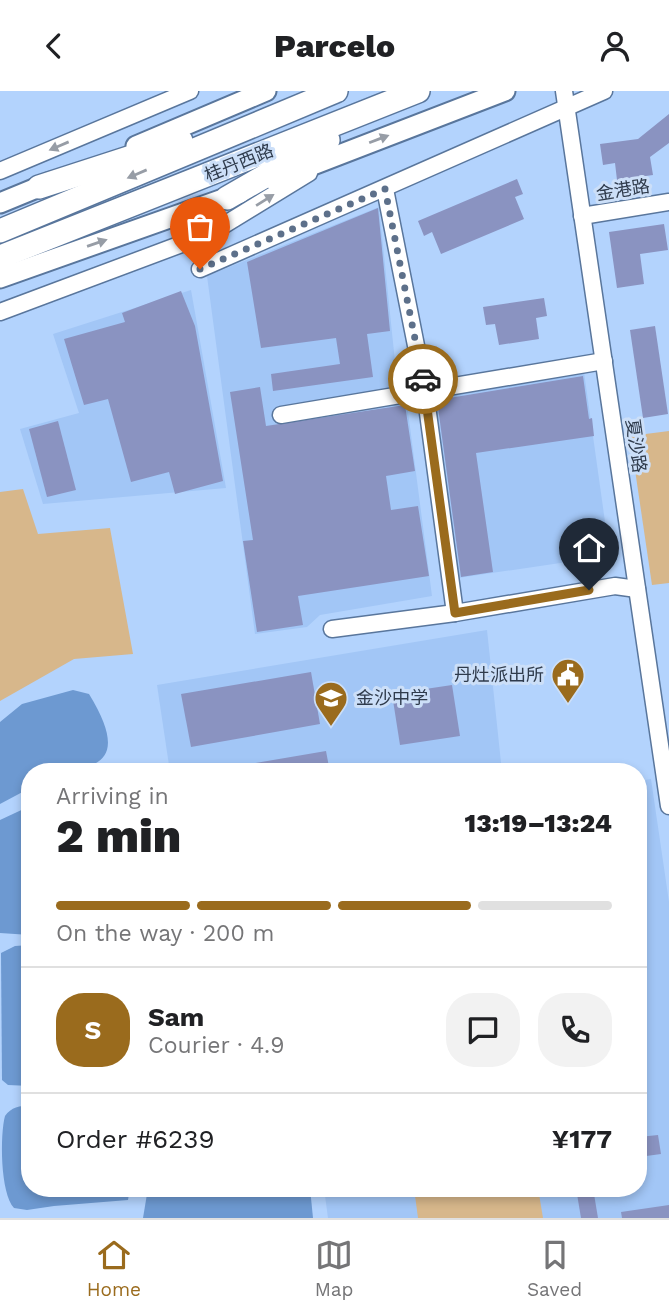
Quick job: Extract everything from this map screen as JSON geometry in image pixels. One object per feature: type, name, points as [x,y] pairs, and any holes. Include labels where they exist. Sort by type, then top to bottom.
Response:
[{"type":"highway","points":[[39,187],[331,93]]},
{"type":"highway","name":"桂丹西路","points":[[4,230],[331,93]]},
{"type":"highway","points":[[227,198],[408,95]]},
{"type":"highway","name":"桂丹西路","points":[[18,257],[408,95]]},
{"type":"main road","points":[[1,203],[266,91]]},
{"type":"main road","points":[[0,278],[18,257],[227,198],[505,91]]},
{"type":"street","points":[[0,171],[190,91]]},
{"type":"street","points":[[200,269],[385,189],[565,99],[604,91]]},
{"type":"street","name":"夏沙路","points":[[565,99],[669,806]]},
{"type":"street","points":[[0,312],[211,233],[337,156]]},
{"type":"street","points":[[385,189],[425,391],[455,613]]},
{"type":"street","name":"金港路","points":[[582,216],[669,202]]},
{"type":"street","points":[[281,415],[604,361]]},
{"type":"street","points":[[332,629],[455,613],[615,586],[637,589]]},
{"type":"shaded area","points":[[379,207],[397,381],[407,404],[432,596],[320,615],[307,627],[255,634],[207,276]]},
{"type":"shaded area","points":[[191,290],[226,488],[43,504],[20,429],[79,413],[53,334]]},
{"type":"shaded area","points":[[584,372],[608,543],[606,551],[594,558],[458,578],[430,397]]},
{"type":"shaded area","points":[[669,431],[669,583],[652,585],[630,436]]},
{"type":"shaded area","points":[[23,489],[38,534],[110,528],[133,654],[74,659],[0,701],[0,492]]},
{"type":"shaded area","name":"金沙中学","points":[[487,630],[501,763],[169,763],[157,685]]},
{"type":"shaded area","points":[[73,690],[89,694],[102,718],[107,750],[94,763],[21,763],[21,793],[0,804],[0,722],[22,704]]},
{"type":"shaded area","points":[[651,779],[669,902],[669,1218],[328,1218],[325,1197],[647,1197],[647,780]]},
{"type":"shaded area","points":[[21,810],[21,934],[0,933],[0,820]]},
{"type":"shaded area","points":[[21,946],[21,1086],[8,1085],[2,1080],[1,953]]},
{"type":"shaded area","points":[[19,1107],[21,1197],[128,1197],[128,1200],[27,1210],[14,1208],[9,1200],[4,1177],[3,1125],[5,1116]]},
{"type":"shaded area","points":[[146,1197],[311,1197],[313,1218],[143,1218]]},
{"type":"shaded area","points":[[415,1197],[540,1197],[543,1218],[418,1218]]},
{"type":"building","points":[[669,114],[669,143],[650,157],[653,175],[617,180],[615,163],[603,165],[600,144],[638,139]]},
{"type":"building","points":[[517,179],[523,194],[515,197],[524,219],[441,254],[432,232],[424,236],[418,221]]},
{"type":"building","points":[[378,208],[390,331],[367,334],[373,377],[273,391],[271,374],[340,364],[336,338],[261,348],[247,262]]},
{"type":"building","points":[[664,224],[668,250],[640,254],[644,284],[617,288],[609,232]]},
{"type":"building","points":[[181,291],[195,326],[223,481],[175,494],[169,472],[131,482],[108,399],[84,405],[64,339],[125,322],[122,313]]},
{"type":"building","points":[[544,298],[547,316],[536,318],[539,339],[499,345],[495,324],[486,325],[483,307]]},
{"type":"building","points":[[655,326],[668,414],[643,418],[630,330]]},
{"type":"building","points":[[583,376],[594,436],[476,453],[493,572],[461,577],[437,400]]},
{"type":"building","points":[[260,387],[266,426],[405,405],[415,471],[386,476],[391,510],[418,506],[429,576],[298,596],[303,625],[257,632],[243,541],[253,540],[230,392]]},
{"type":"building","points":[[58,421],[76,490],[47,497],[29,429]]},
{"type":"building","points":[[311,672],[320,724],[191,747],[181,694]]},
{"type":"building","points":[[452,685],[460,736],[400,745],[392,694]]},
{"type":"building","points":[[326,751],[328,763],[255,763]]},
{"type":"building","points":[[658,1135],[661,1154],[647,1156],[647,1136]]},
{"type":"building","points":[[578,1197],[594,1197],[598,1218],[581,1218]]},
{"type":"building","points":[[669,1205],[669,1218],[622,1218],[621,1212]]},
{"type":"way so far","points":[[200,269],[385,189],[423,379]]},
{"type":"place","name":"丹灶派出所","points":[[568,705]]},
{"type":"place","name":"金沙中学","points":[[331,728]]},
{"type":"route","points":[[423,379],[455,613],[589,590]]}]
